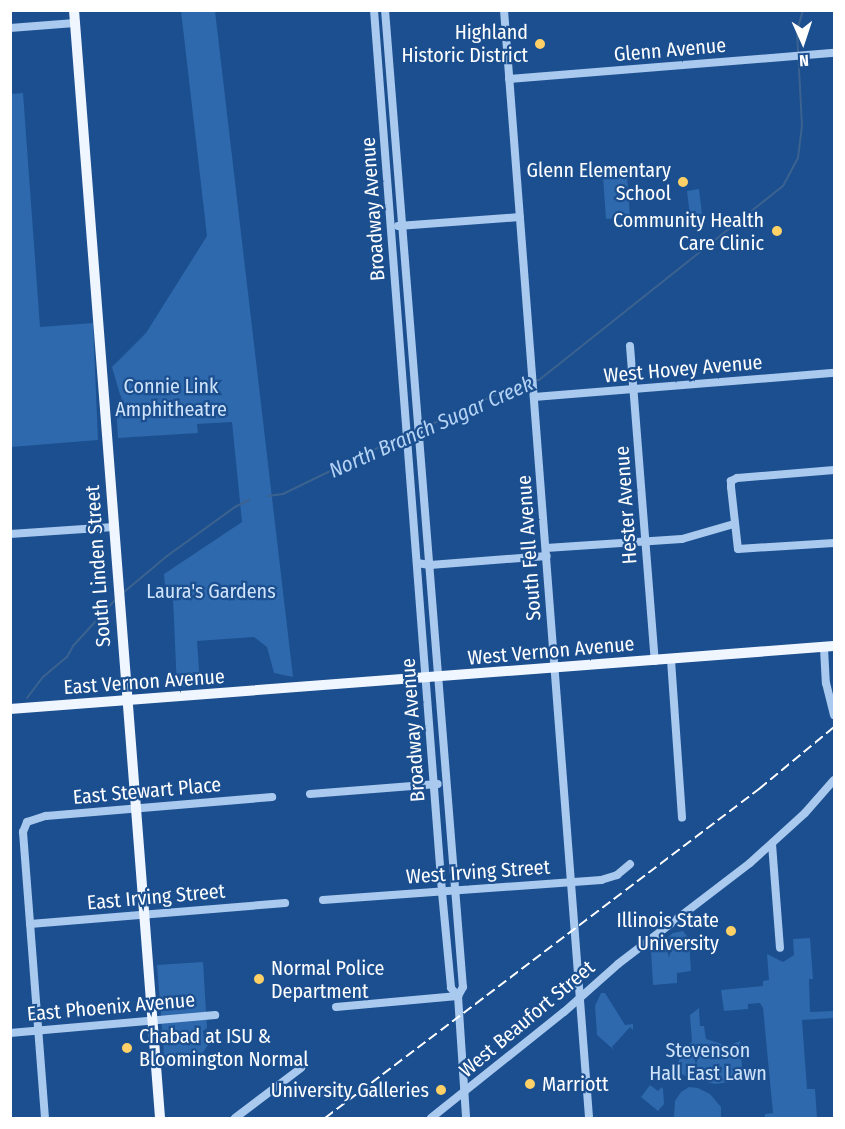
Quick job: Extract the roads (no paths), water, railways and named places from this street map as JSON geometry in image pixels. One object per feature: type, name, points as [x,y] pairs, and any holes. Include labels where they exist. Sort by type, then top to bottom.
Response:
[{"type":"main road","name":"South Linden Street","points":[[74,10],[160,1119]]},
{"type":"main road","name":"West Vernon Avenue","points":[[281,691],[831,648]]},
{"type":"main road","name":"East Vernon Avenue","points":[[10,710],[281,691]]},
{"type":"street","name":"Broadway Avenue","points":[[374,10],[450,988],[458,996]]},
{"type":"street","name":"Broadway Avenue","points":[[386,10],[463,987],[458,996],[466,1119]]},
{"type":"street","name":"South Fell Avenue","points":[[504,10],[590,1119]]},
{"type":"street","points":[[10,28],[75,23]]},
{"type":"street","name":"Glenn Avenue","points":[[509,79],[834,53]]},
{"type":"street","points":[[391,226],[520,217]]},
{"type":"street","name":"Hester Avenue","points":[[630,346],[655,661]]},
{"type":"street","name":"West Hovey Avenue","points":[[534,392],[634,390],[834,373]]},
{"type":"street","points":[[405,405],[418,408]]},
{"type":"street","points":[[408,456],[422,458]]},
{"type":"street","points":[[834,470],[733,479],[731,487],[736,547],[741,550],[834,543]]},
{"type":"street","points":[[417,563],[430,565],[693,537],[716,527],[734,524]]},
{"type":"street","points":[[10,534],[114,527]]},
{"type":"street","points":[[831,648],[826,683],[834,715]]},
{"type":"street","points":[[671,660],[682,818]]},
{"type":"street","name":"West Beaufort Street","points":[[431,1119],[618,964],[772,844],[805,813],[834,780]]},
{"type":"street","points":[[310,794],[446,784]]},
{"type":"street","name":"East Stewart Place","points":[[30,924],[23,832],[27,822],[46,816],[272,797]]},
{"type":"street","points":[[772,844],[780,948]]},
{"type":"street","name":"West Irving Street","points":[[323,900],[609,879],[630,864]]},
{"type":"street","name":"East Irving Street","points":[[30,924],[285,903]]},
{"type":"street","points":[[30,924],[45,1119]]},
{"type":"street","points":[[336,1007],[458,996]]},
{"type":"street","name":"East Phoenix Avenue","points":[[10,1032],[215,1015]]},
{"type":"street","points":[[235,1119],[301,1068]]},
{"type":"waterway","name":"North Branch Sugar Creek","points":[[421,429],[525,381],[539,380],[783,186],[798,158],[802,126],[797,31],[803,10]]},
{"type":"waterway","name":"North Branch Sugar Creek","points":[[268,496],[283,494],[404,435]]},
{"type":"waterway","name":"North Branch Sugar Creek","points":[[124,592],[167,556],[235,507],[249,500]]},
{"type":"waterway","name":"North Branch Sugar Creek","points":[[27,698],[43,677],[67,657],[73,646],[115,600]]},
{"type":"railway","points":[[325,1118],[759,789],[834,727]]},
{"type":"place","name":"Highland Historic District","points":[[540,44]]},
{"type":"place","name":"Glenn Elementary School","points":[[683,182]]},
{"type":"place","name":"Community Health Care Clinic","points":[[777,231]]},
{"type":"place","name":"Illinois State University","points":[[731,931]]},
{"type":"place","name":"Normal Police Department","points":[[259,979]]},
{"type":"place","name":"Chabad at ISU & Bloomington Normal","points":[[127,1048]]},
{"type":"place","name":"Marriott","points":[[530,1084]]},
{"type":"place","name":"University Galleries","points":[[441,1090]]},
{"type":"park label","name":"Connie Link Amphitheatre","points":[[171,398]]},
{"type":"park label","name":"Laura's Gardens","points":[[211,591]]},
{"type":"park label","name":"Stevenson Hall East Lawn","points":[[708,1062]]}]
